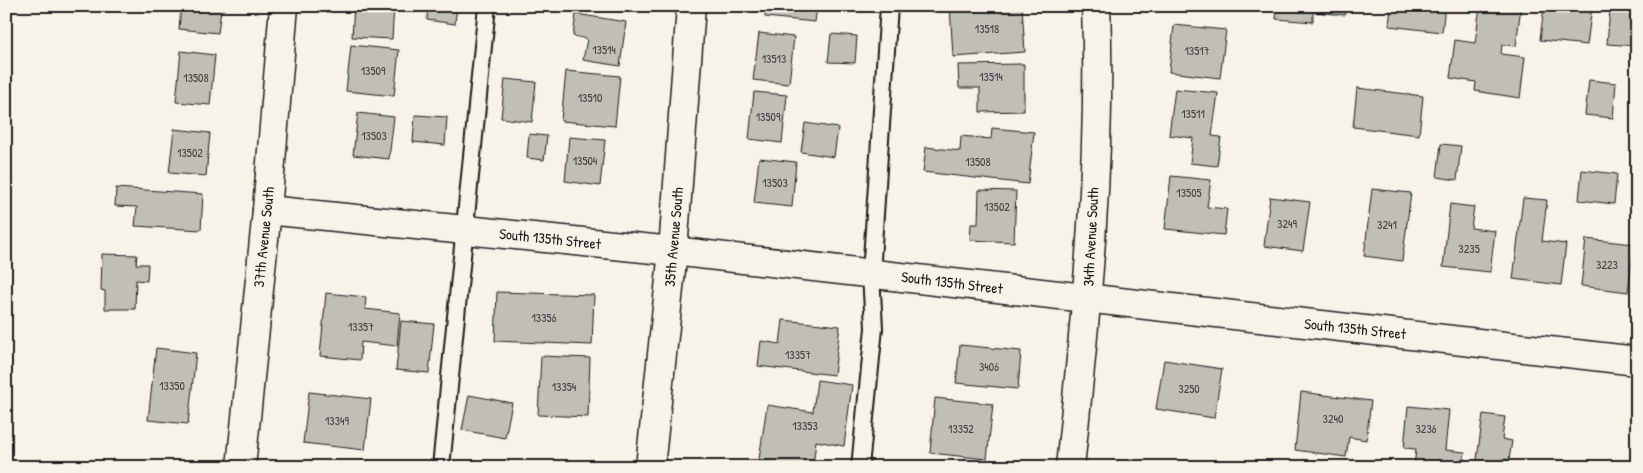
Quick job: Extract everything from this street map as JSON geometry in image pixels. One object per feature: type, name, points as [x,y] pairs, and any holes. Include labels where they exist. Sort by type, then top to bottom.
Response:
[{"type":"street","name":"37th Avenue South","points":[[241,467],[267,210],[284,6]]},
{"type":"street","name":"35th Avenue South","points":[[650,467],[673,251],[691,6]]},
{"type":"street","name":"34th Avenue South","points":[[1070,467],[1088,299],[1099,72],[1096,6]]},
{"type":"street","name":"South 135th Street","points":[[267,210],[673,251],[1637,361]]},
{"type":"lane","points":[[441,467],[487,6]]},
{"type":"lane","points":[[860,467],[874,328],[871,274],[889,6]]},
{"type":"building","points":[[181,6],[224,6],[224,10],[221,10],[218,33],[179,29]]},
{"type":"building","points":[[354,6],[394,6],[392,39],[352,37]]},
{"type":"building","points":[[428,6],[457,6],[455,24],[427,20]]},
{"type":"building","points":[[766,6],[817,6],[815,22],[765,17]]},
{"type":"building","points":[[950,6],[1022,6],[1025,52],[953,57]]},
{"type":"building","points":[[1277,6],[1346,6],[1345,15],[1313,12],[1313,22],[1276,19]]},
{"type":"building","points":[[1391,6],[1445,6],[1442,32],[1389,26]]},
{"type":"building","points":[[1480,6],[1521,6],[1516,46],[1502,45],[1501,54],[1525,57],[1520,98],[1475,91],[1476,82],[1450,78],[1455,40],[1475,43]]},
{"type":"building","points":[[1544,6],[1592,6],[1587,45],[1540,40]]},
{"type":"building","points":[[1610,9],[1637,11],[1637,46],[1607,44]]},
{"type":"building","points":[[576,14],[626,22],[620,66],[583,60],[587,39],[573,36]]},
{"type":"building","points":[[1174,25],[1226,30],[1220,78],[1169,72]]},
{"type":"building","points":[[759,33],[794,37],[789,84],[753,80]]},
{"type":"building","points":[[831,34],[857,36],[855,63],[828,62]]},
{"type":"building","points":[[351,45],[399,50],[394,96],[346,91]]},
{"type":"building","points":[[181,51],[215,55],[210,105],[176,102]]},
{"type":"building","points":[[1024,64],[1024,111],[980,112],[980,88],[959,88],[958,65]]},
{"type":"building","points":[[566,71],[620,76],[615,126],[561,121]]},
{"type":"building","points":[[505,79],[536,82],[532,122],[501,118]]},
{"type":"building","points":[[1589,80],[1616,83],[1613,118],[1585,115]]},
{"type":"building","points":[[1357,88],[1423,96],[1419,135],[1353,127]]},
{"type":"building","points":[[1175,89],[1218,93],[1212,136],[1221,137],[1217,166],[1190,163],[1193,138],[1169,135]]},
{"type":"building","points":[[754,92],[787,95],[782,143],[749,139]]},
{"type":"building","points":[[358,113],[394,117],[389,159],[353,155]]},
{"type":"building","points":[[415,115],[447,117],[445,145],[413,142]]},
{"type":"building","points":[[805,123],[838,128],[834,157],[801,152]]},
{"type":"building","points":[[992,128],[1034,132],[1028,184],[923,172],[926,147],[960,151],[961,136],[991,139]]},
{"type":"building","points":[[174,129],[210,133],[206,176],[169,173]]},
{"type":"building","points":[[529,134],[547,136],[544,160],[527,158]]},
{"type":"building","points":[[569,137],[605,140],[600,186],[565,181]]},
{"type":"building","points":[[1441,144],[1461,146],[1457,180],[1437,177]]},
{"type":"building","points":[[759,158],[796,162],[792,207],[754,203]]},
{"type":"building","points":[[1582,170],[1617,174],[1614,204],[1579,200]]},
{"type":"building","points":[[1171,176],[1211,180],[1207,207],[1227,209],[1224,235],[1165,229]]},
{"type":"building","points":[[116,188],[203,194],[201,230],[135,226],[137,207],[115,206]]},
{"type":"building","points":[[1372,189],[1411,193],[1402,261],[1364,256]]},
{"type":"building","points":[[979,190],[1016,191],[1014,242],[970,240],[971,224],[978,224]]},
{"type":"building","points":[[1270,197],[1310,202],[1303,251],[1264,246]]},
{"type":"building","points":[[1523,198],[1547,200],[1542,241],[1566,244],[1561,285],[1513,279]]},
{"type":"building","points":[[1450,204],[1474,207],[1471,228],[1495,231],[1490,272],[1443,267]]},
{"type":"building","points":[[1586,239],[1634,244],[1628,292],[1581,286]]},
{"type":"building","points":[[102,254],[137,255],[136,264],[148,264],[147,281],[136,280],[135,309],[105,309],[105,291],[101,290]]},
{"type":"building","points":[[497,292],[594,295],[592,345],[495,341]]},
{"type":"building","points":[[326,293],[366,297],[365,309],[400,313],[397,346],[361,342],[360,360],[320,356]]},
{"type":"building","points":[[783,320],[840,326],[834,375],[758,366],[761,341],[780,344]]},
{"type":"building","points":[[401,321],[434,324],[429,373],[396,370]]},
{"type":"building","points":[[960,345],[1021,351],[1018,389],[956,383]]},
{"type":"building","points":[[156,348],[196,353],[188,424],[148,420]]},
{"type":"building","points":[[541,356],[590,358],[588,417],[538,415]]},
{"type":"building","points":[[1164,360],[1222,369],[1214,418],[1156,409]]},
{"type":"building","points":[[817,380],[852,385],[844,446],[816,441],[813,467],[758,466],[767,405],[813,412]]},
{"type":"building","points":[[309,392],[371,399],[365,450],[303,443]]},
{"type":"building","points":[[1301,392],[1371,401],[1366,440],[1349,437],[1346,457],[1295,450]]},
{"type":"building","points":[[469,395],[512,403],[505,438],[462,430]]},
{"type":"building","points":[[935,398],[993,404],[987,459],[930,453]]},
{"type":"building","points":[[1408,406],[1449,410],[1445,450],[1465,452],[1463,467],[1414,467],[1416,449],[1404,448]]},
{"type":"building","points":[[1483,414],[1505,417],[1502,439],[1512,441],[1509,460],[1503,459],[1502,467],[1476,467]]},
{"type":"building","points":[[312,464],[343,467],[311,467]]}]
